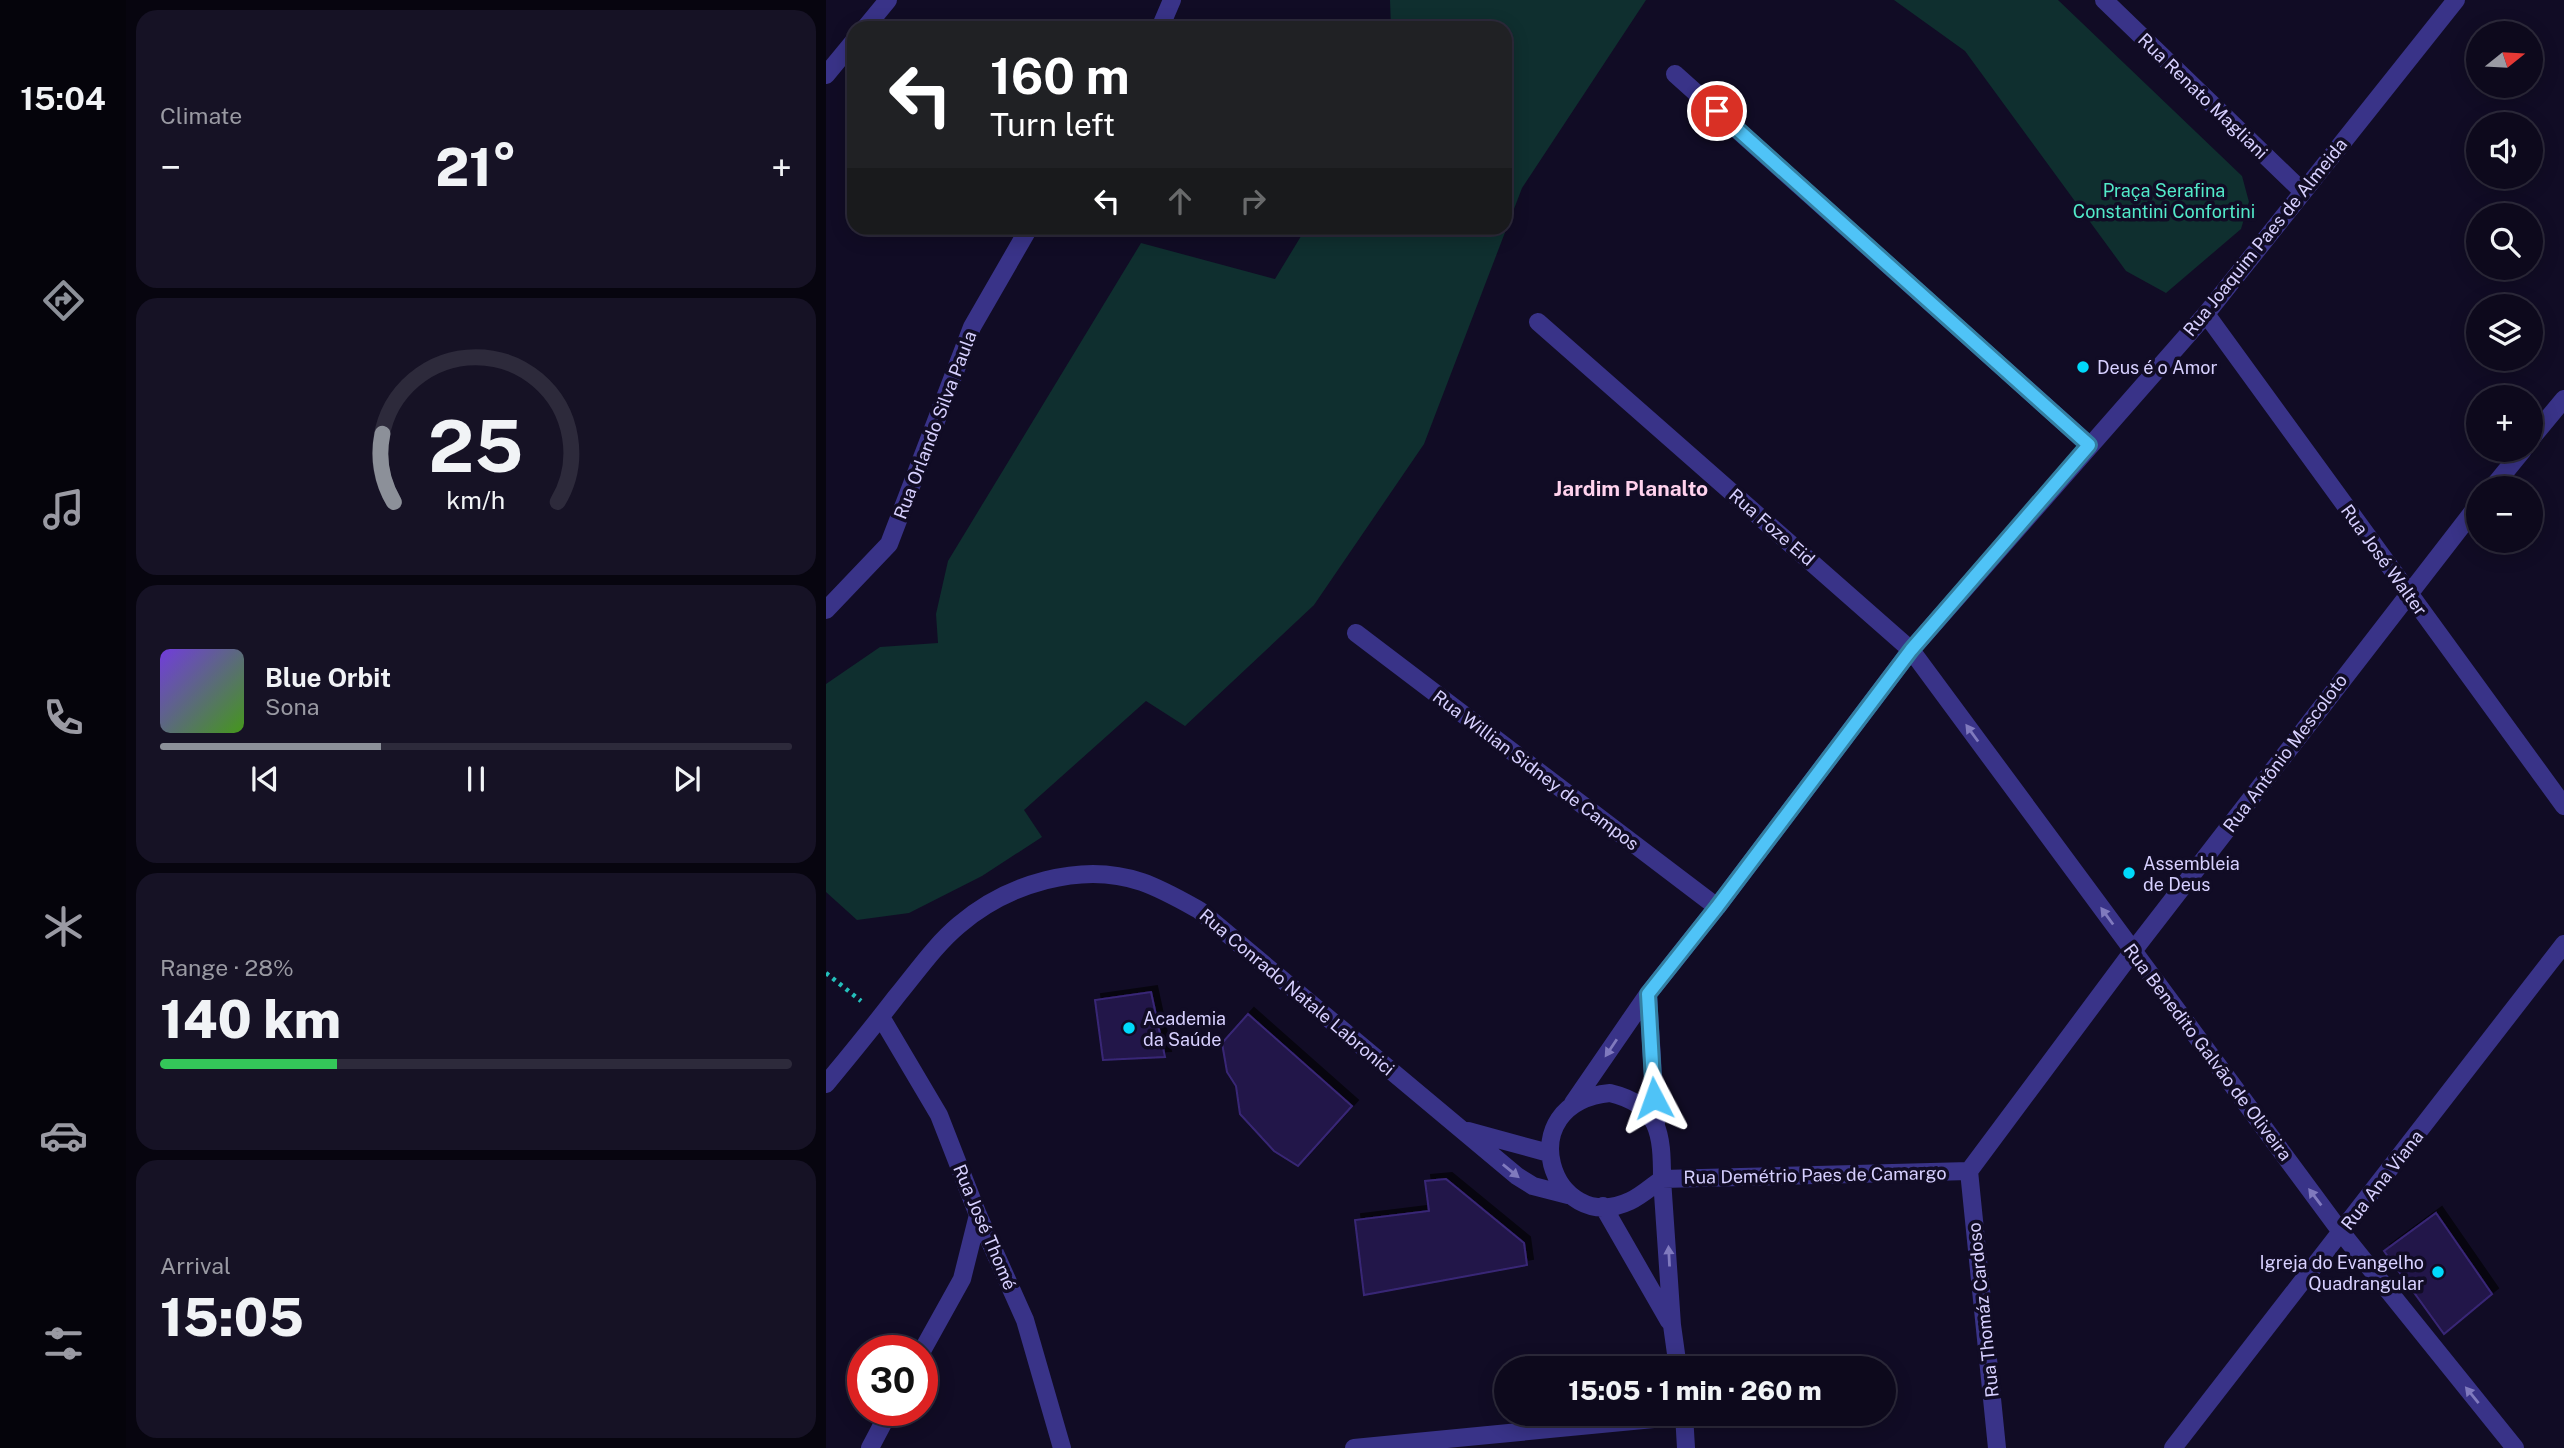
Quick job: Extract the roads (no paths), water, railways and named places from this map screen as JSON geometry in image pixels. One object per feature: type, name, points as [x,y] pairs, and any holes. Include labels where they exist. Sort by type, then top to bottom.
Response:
[{"type":"street","points":[[871,21],[888,0]]},
{"type":"street","points":[[1163,21],[1172,0]]},
{"type":"street","name":"Rua Renato Magliani","points":[[2104,0],[2302,191]]},
{"type":"street","name":"Rua Joaquim Paes de Almeida","points":[[1573,1103],[1648,994],[1911,650],[2206,314],[2456,0]]},
{"type":"street","points":[[826,75],[847,50]]},
{"type":"street","points":[[1675,74],[2089,445]]},
{"type":"street","name":"Rua Orlando Silva Paula","points":[[826,610],[889,544],[972,327],[1025,235]]},
{"type":"street","name":"Rua José Walter","points":[[2206,314],[2564,806]]},
{"type":"street","name":"Rua Foze Eid","points":[[1538,322],[1911,650]]},
{"type":"street","points":[[2543,424],[2564,399]]},
{"type":"street","points":[[2502,476],[2513,462]]},
{"type":"street","name":"Rua Antônio Mescoloto","points":[[1969,1171],[2133,951],[2407,592],[2466,520]]},
{"type":"street","name":"Rua Willian Sidney de Campos","points":[[1356,633],[1717,907]]},
{"type":"street","name":"Rua Benedito Galvão de Oliveira","points":[[1911,650],[2341,1232],[2515,1448]]},
{"type":"street","name":"Rua Conrado Natale Labronici","points":[[826,1084],[931,953],[958,925],[1031,883],[1088,874],[1141,881],[1199,910],[1517,1176],[1533,1186],[1568,1195]]},
{"type":"street","name":"Rua Ana Viana","points":[[2173,1448],[2564,944]]},
{"type":"street","points":[[1648,994],[1656,1124],[1662,1142],[1661,1179],[1676,1356]]},
{"type":"street","name":"Rua José Thomé","points":[[881,1017],[939,1115],[978,1215],[1026,1320],[1062,1448]]},
{"type":"street","points":[[1656,1124],[1645,1109],[1629,1097],[1610,1093],[1591,1095],[1573,1103],[1560,1116],[1552,1134],[1549,1153],[1554,1172],[1568,1195],[1603,1206],[1630,1201],[1661,1179]]},
{"type":"street","points":[[1464,1130],[1549,1153]]},
{"type":"street","name":"Rua Demétrio Paes de Camargo","points":[[1661,1179],[1969,1171]]},
{"type":"street","name":"Rua Thomáz Cardoso","points":[[1969,1171],[1997,1448]]},
{"type":"street","points":[[1603,1206],[1672,1325]]},
{"type":"street","points":[[931,1335],[961,1279],[978,1215]]},
{"type":"street","points":[[870,1448],[882,1426]]},
{"type":"street","points":[[1354,1448],[1575,1426]]},
{"type":"street","points":[[1685,1426],[1686,1448]]},
{"type":"place","name":"Deus é o Amor","points":[[2083,367]]},
{"type":"place","name":"Assembleia de Deus","points":[[2129,873]]},
{"type":"place","name":"Academia da Saúde","points":[[1129,1028]]},
{"type":"place","name":"Igreja do Evangelho Quadrangular","points":[[2438,1272]]},
{"type":"district","name":"Jardim Planalto","points":[[1631,488]]},
{"type":"park label","name":"Praça Serafina Constantini Confortini","points":[[2164,200]]}]
